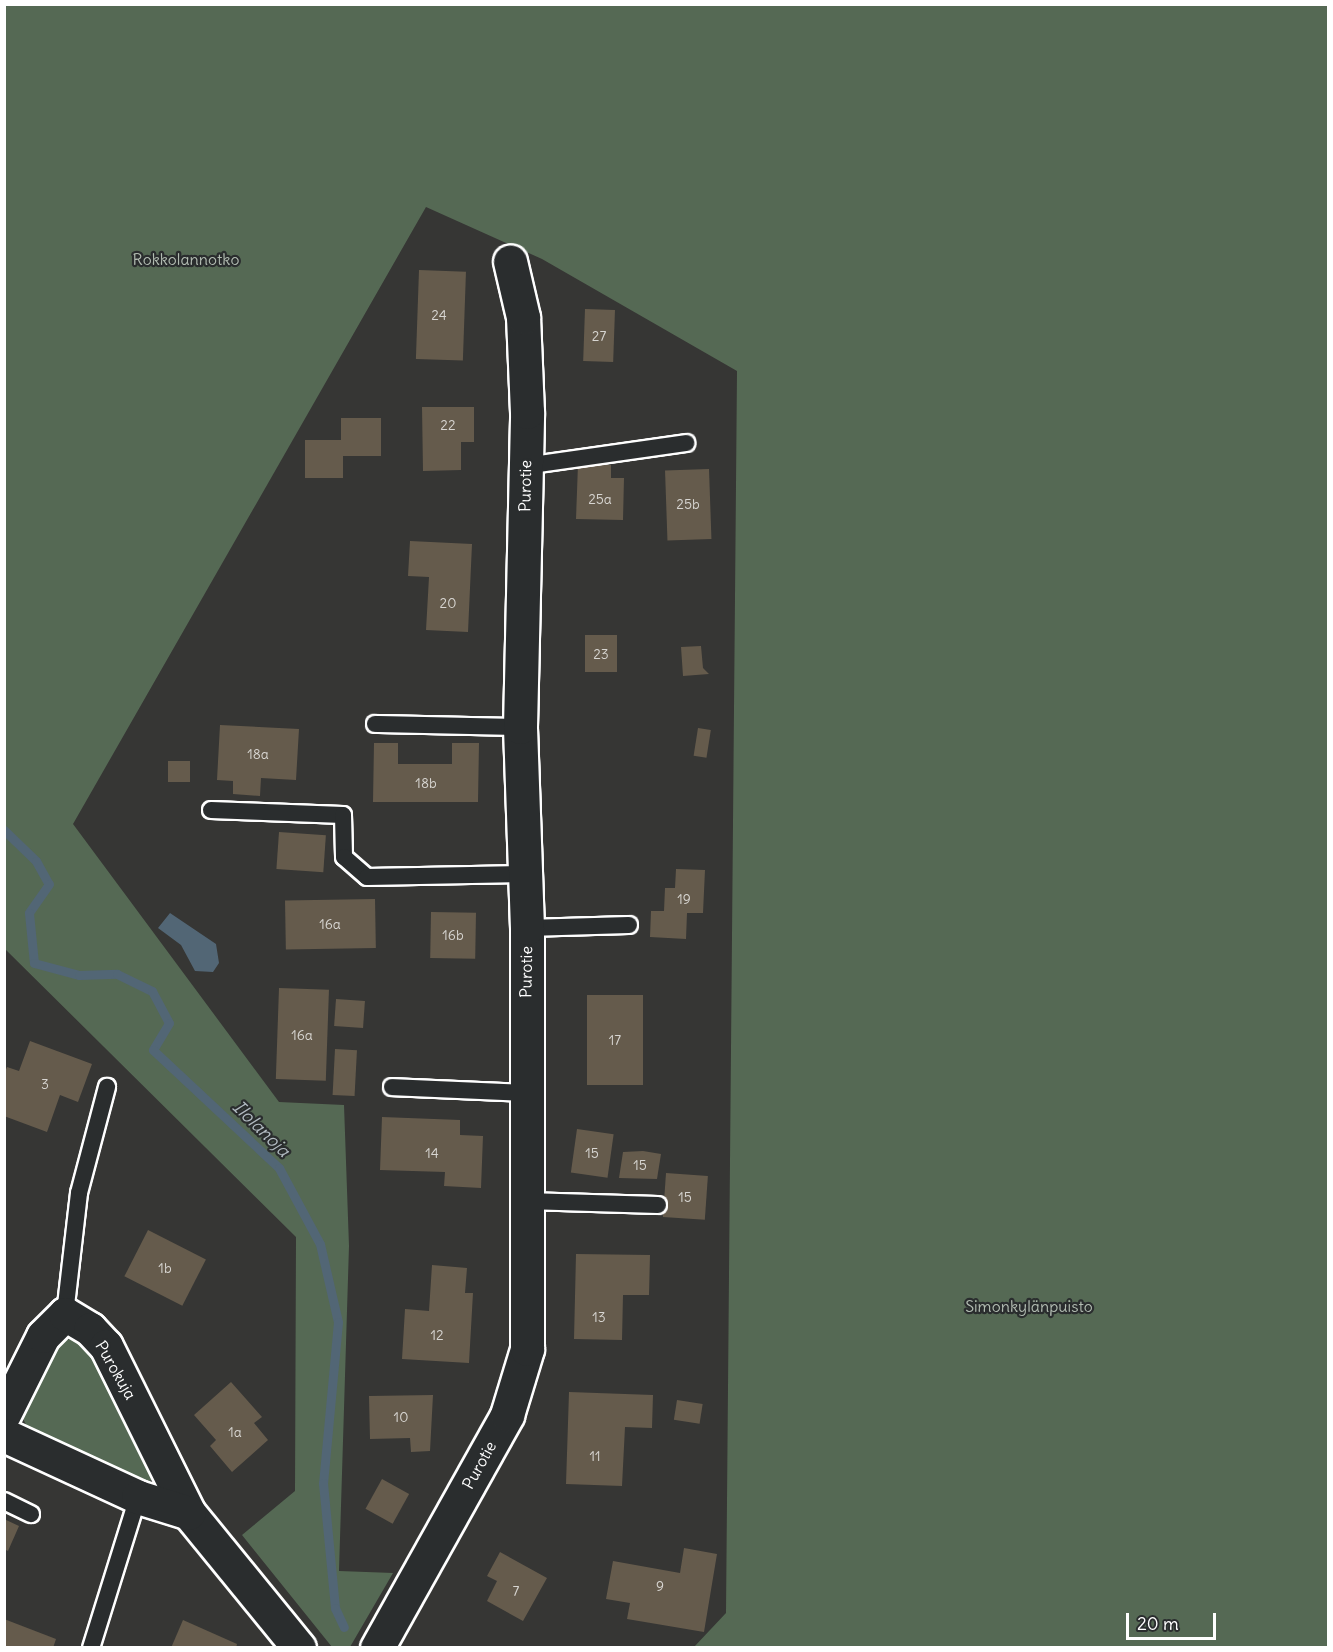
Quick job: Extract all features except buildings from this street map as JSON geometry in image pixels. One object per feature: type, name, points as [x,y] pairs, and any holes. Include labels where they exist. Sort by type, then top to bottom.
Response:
[{"type":"street","name":"Purotie","points":[[377,1647],[520,1385],[527,1349],[524,1093],[527,928],[523,874],[520,728],[525,466],[523,317],[510,261]]},
{"type":"street","points":[[4,1414],[29,1358],[65,1314]]},
{"type":"street","name":"Purokuja","points":[[65,1314],[106,1346],[189,1513],[299,1647]]},
{"type":"street","points":[[4,1435],[138,1497],[189,1513]]},
{"type":"lane","points":[[525,466],[686,443]]},
{"type":"lane","points":[[375,724],[520,728]]},
{"type":"lane","points":[[212,810],[343,815],[344,857],[367,877],[523,874]]},
{"type":"lane","points":[[527,928],[629,925]]},
{"type":"lane","points":[[65,1314],[79,1193],[107,1087]]},
{"type":"lane","points":[[392,1087],[524,1093]]},
{"type":"lane","points":[[526,1201],[658,1206]]},
{"type":"lane","points":[[91,1647],[138,1497]]},
{"type":"lane","points":[[4,1501],[31,1514]]},
{"type":"green space","name":"Simonkylänpuisto","points":[[4,5],[1328,5],[1328,1647],[694,1647],[726,1613],[737,371],[542,259],[426,207],[73,824],[279,1102],[344,1105],[349,1246],[339,1571],[393,1573],[350,1647],[332,1647],[242,1535],[295,1491],[296,1237],[5,949]]},
{"type":"green space","points":[[73,1338],[92,1349],[155,1473],[148,1485],[32,1438],[21,1414],[52,1345]]},
{"type":"water","points":[[170,913],[216,944],[219,963],[213,972],[195,971],[181,945],[158,928]]},
{"type":"waterway","name":"Ilolanoja","points":[[4,830],[36,861],[49,884],[29,913],[34,963],[79,975],[117,974],[152,991],[169,1023],[153,1050],[279,1168],[320,1244],[338,1322],[323,1483],[335,1608],[344,1627]]},
{"type":"park label","name":"Rokkolannotko","points":[[186,259]]}]
